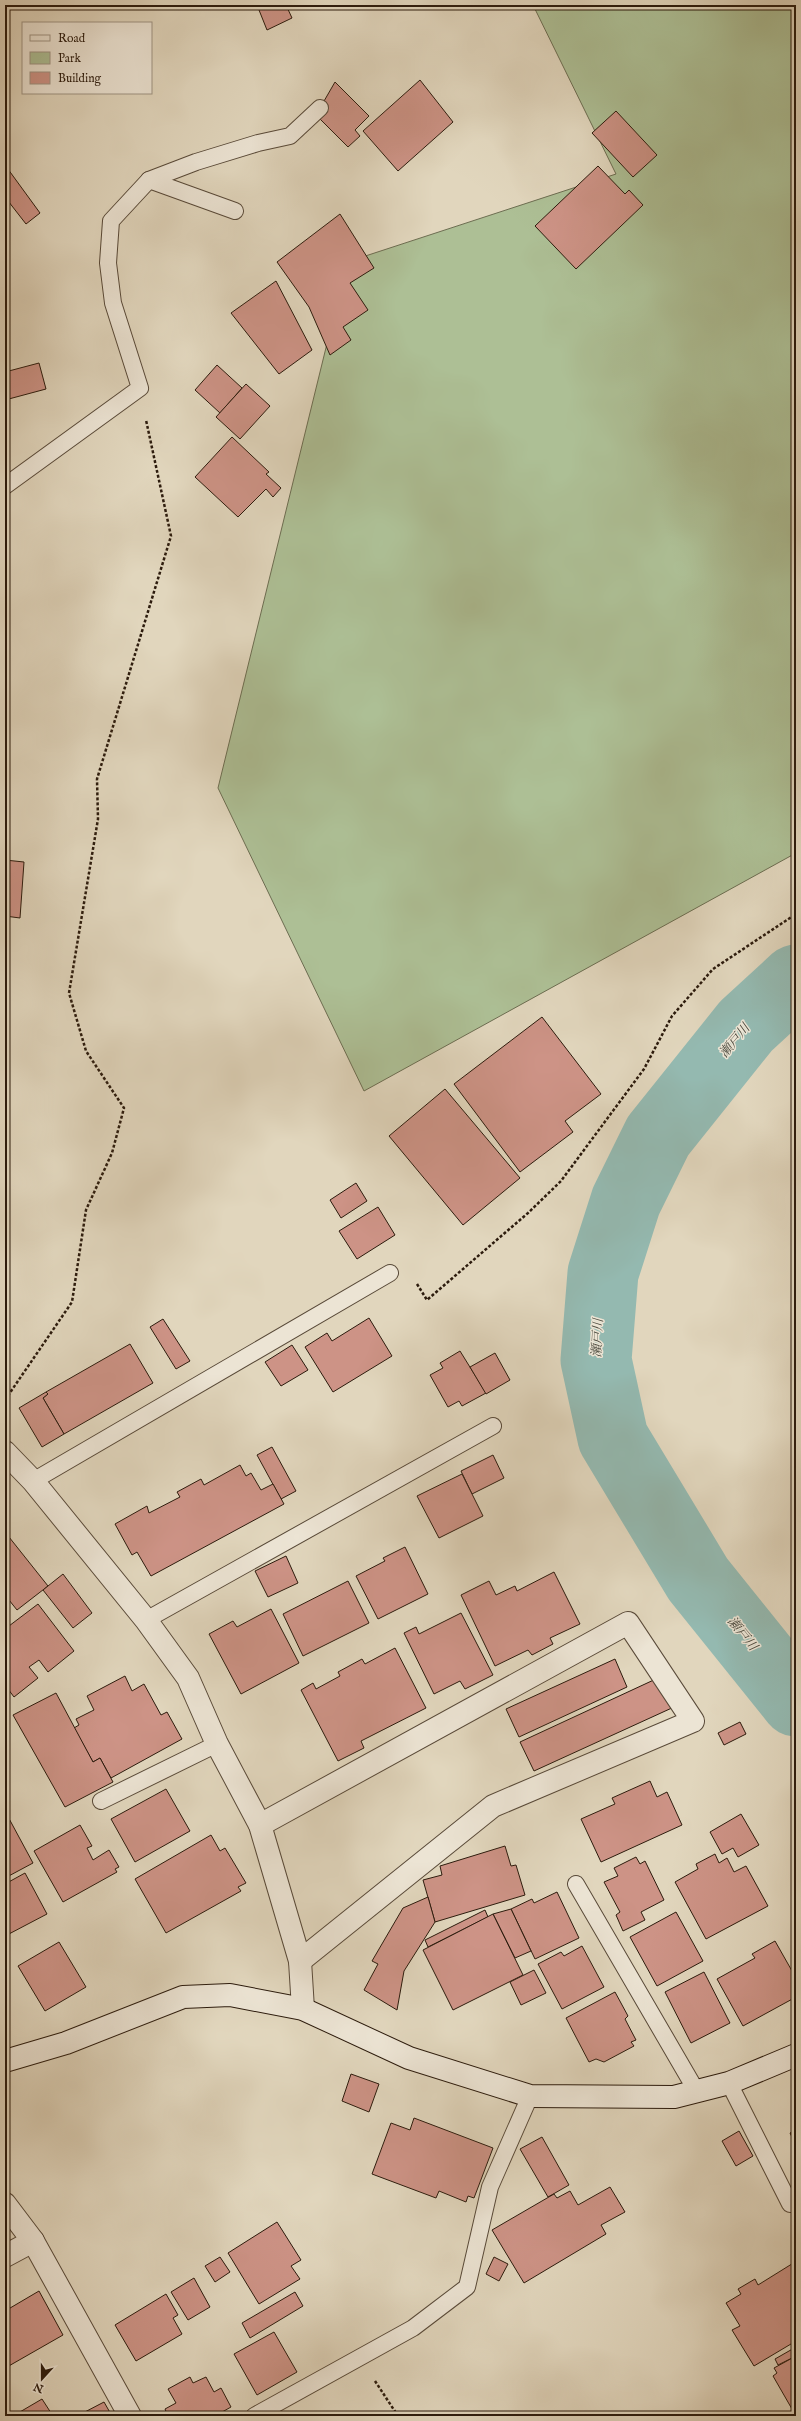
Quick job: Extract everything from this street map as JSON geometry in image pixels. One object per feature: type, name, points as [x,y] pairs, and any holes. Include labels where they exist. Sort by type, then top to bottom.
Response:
[{"type":"street","points":[[5,1452],[33,1481],[146,1620],[188,1678],[217,1744],[260,1825],[300,1961],[303,2009]]},
{"type":"street","points":[[260,1825],[628,1623],[693,1721],[492,1806],[300,1961]]},
{"type":"street","points":[[5,2061],[66,2043],[183,1997],[230,1995],[303,2009],[409,2058],[530,2096],[674,2097],[729,2083],[796,2055]]},
{"type":"street","points":[[5,2204],[33,2241],[130,2416]]},
{"type":"street","points":[[5,2256],[33,2241]]},
{"type":"lane","points":[[5,486],[140,388],[113,303],[108,263],[112,221],[149,180],[196,162],[258,143],[290,136],[320,108]]},
{"type":"lane","points":[[149,180],[235,211]]},
{"type":"lane","points":[[33,1481],[390,1273]]},
{"type":"lane","points":[[146,1620],[493,1426]]},
{"type":"lane","points":[[101,1801],[217,1744]]},
{"type":"lane","points":[[576,1884],[697,2092]]},
{"type":"lane","points":[[729,2083],[790,2204]]},
{"type":"lane","points":[[254,2416],[413,2328],[467,2287],[490,2187],[530,2096]]},
{"type":"path","points":[[5,1400],[72,1302],[86,1210],[112,1153],[124,1108],[86,1051],[69,993],[98,819],[97,779],[171,536],[140,388]]},
{"type":"path","points":[[390,1273],[402,1263],[427,1300],[528,1214],[561,1181],[644,1069],[672,1016],[713,969],[796,914]]},
{"type":"path","points":[[359,2357],[398,2416]]},
{"type":"green space","points":[[533,5],[796,5],[796,853],[364,1091],[218,788],[347,262],[616,174]]},
{"type":"building","points":[[257,5],[286,5],[292,18],[267,30]]},
{"type":"building","points":[[420,80],[453,122],[398,171],[363,131]]},
{"type":"building","points":[[335,82],[369,116],[355,130],[360,136],[348,147],[316,115]]},
{"type":"building","points":[[616,111],[657,155],[633,177],[592,133]]},
{"type":"building","points":[[5,165],[40,213],[26,224],[5,197]]},
{"type":"building","points":[[598,166],[625,194],[629,190],[643,205],[576,269],[535,226]]},
{"type":"building","points":[[340,214],[374,268],[350,283],[368,310],[343,327],[351,340],[330,355],[309,307],[277,262]]},
{"type":"building","points":[[276,281],[312,350],[279,374],[231,313]]},
{"type":"building","points":[[39,363],[46,389],[5,400],[5,372]]},
{"type":"building","points":[[217,365],[242,388],[220,413],[195,390]]},
{"type":"building","points":[[246,384],[270,406],[240,439],[216,417]]},
{"type":"building","points":[[232,437],[269,472],[266,474],[281,488],[273,497],[266,489],[238,517],[195,477]]},
{"type":"building","points":[[5,860],[24,862],[20,918],[5,916]]},
{"type":"building","points":[[542,1017],[601,1094],[565,1121],[573,1132],[520,1172],[454,1084]]},
{"type":"building","points":[[445,1089],[520,1178],[463,1225],[389,1136]]},
{"type":"building","points":[[356,1183],[367,1201],[341,1218],[330,1200]]},
{"type":"building","points":[[378,1207],[395,1235],[357,1259],[339,1231]]},
{"type":"building","points":[[369,1318],[392,1356],[333,1392],[305,1347],[327,1333],[332,1341]]},
{"type":"building","points":[[163,1319],[190,1361],[176,1369],[150,1327]]},
{"type":"building","points":[[130,1344],[153,1383],[64,1434],[43,1398],[48,1394],[46,1392]]},
{"type":"building","points":[[292,1345],[308,1370],[281,1386],[265,1362]]},
{"type":"building","points":[[460,1351],[486,1393],[462,1406],[459,1401],[448,1407],[430,1375],[443,1368],[440,1363]]},
{"type":"building","points":[[495,1353],[510,1380],[486,1394],[470,1367]]},
{"type":"building","points":[[46,1392],[48,1394],[43,1398],[64,1434],[42,1447],[19,1408]]},
{"type":"building","points":[[272,1447],[296,1491],[281,1499],[257,1455]]},
{"type":"building","points":[[493,1455],[504,1478],[472,1494],[461,1471]]},
{"type":"building","points":[[240,1465],[246,1476],[251,1473],[261,1490],[273,1484],[284,1504],[151,1576],[137,1552],[132,1555],[115,1524],[147,1506],[149,1513],[180,1497],[177,1492],[201,1479],[204,1485]]},
{"type":"building","points":[[462,1474],[483,1516],[439,1538],[417,1496]]},
{"type":"building","points":[[9,1537],[48,1586],[17,1610],[5,1595],[5,1540]]},
{"type":"building","points":[[405,1547],[428,1594],[378,1619],[356,1576],[385,1561],[383,1558]]},
{"type":"building","points":[[286,1556],[298,1583],[268,1597],[255,1571]]},
{"type":"building","points":[[554,1572],[580,1624],[550,1638],[553,1644],[532,1655],[528,1650],[495,1666],[461,1595],[489,1581],[496,1595],[515,1586],[517,1591]]},
{"type":"building","points":[[63,1574],[92,1613],[73,1628],[43,1590]]},
{"type":"building","points":[[348,1581],[369,1623],[303,1656],[283,1614]]},
{"type":"building","points":[[38,1604],[74,1651],[48,1672],[39,1660],[29,1667],[38,1678],[14,1697],[5,1685],[5,1629]]},
{"type":"building","points":[[271,1609],[299,1663],[241,1694],[209,1634],[233,1621],[237,1627]]},
{"type":"building","points":[[461,1613],[493,1675],[465,1689],[460,1681],[434,1694],[404,1633],[416,1627],[419,1634]]},
{"type":"building","points":[[395,1648],[426,1708],[361,1741],[364,1748],[338,1761],[301,1690],[313,1683],[316,1689],[340,1676],[338,1672],[362,1659],[365,1664]]},
{"type":"building","points":[[615,1659],[627,1687],[519,1737],[506,1709]]},
{"type":"building","points":[[125,1676],[132,1691],[144,1684],[161,1715],[167,1712],[182,1739],[111,1778],[100,1758],[93,1762],[74,1728],[79,1725],[76,1719],[94,1710],[87,1696]]},
{"type":"building","points":[[658,1678],[674,1707],[534,1771],[520,1742]]},
{"type":"building","points":[[56,1693],[93,1762],[100,1758],[113,1782],[65,1807],[13,1715]]},
{"type":"building","points":[[740,1722],[746,1734],[724,1745],[718,1733]]},
{"type":"building","points":[[650,1781],[657,1797],[667,1792],[682,1825],[601,1862],[581,1819],[615,1804],[612,1798]]},
{"type":"building","points":[[166,1789],[190,1831],[135,1862],[111,1819]]},
{"type":"building","points":[[6,1813],[33,1863],[5,1878],[5,1814]]},
{"type":"building","points":[[741,1814],[759,1845],[738,1857],[733,1848],[722,1854],[710,1832]]},
{"type":"building","points":[[80,1825],[92,1846],[87,1848],[93,1860],[109,1850],[119,1867],[115,1869],[117,1872],[63,1902],[34,1851]]},
{"type":"building","points":[[211,1835],[220,1851],[225,1848],[246,1883],[238,1887],[241,1891],[166,1933],[135,1879]]},
{"type":"building","points":[[505,1846],[511,1866],[516,1865],[525,1895],[435,1922],[423,1880],[442,1875],[440,1866]]},
{"type":"building","points":[[715,1854],[719,1863],[727,1858],[734,1872],[746,1866],[768,1906],[706,1939],[675,1882],[698,1869],[696,1864]]},
{"type":"building","points":[[636,1857],[640,1864],[645,1861],[664,1900],[641,1912],[645,1920],[623,1931],[616,1915],[620,1912],[604,1882],[618,1876],[614,1868]]},
{"type":"building","points":[[25,1873],[47,1914],[7,1935],[5,1884]]},
{"type":"building","points":[[557,1892],[579,1938],[535,1959],[511,1909],[532,1899],[534,1903]]},
{"type":"building","points":[[428,1897],[435,1922],[404,1971],[397,2010],[364,1990],[378,1964],[372,1961],[403,1908]]},
{"type":"building","points":[[511,1909],[531,1951],[515,1958],[493,1914]]},
{"type":"building","points":[[485,1910],[488,1917],[428,1947],[425,1940]]},
{"type":"building","points":[[676,1912],[703,1961],[657,1986],[630,1937]]},
{"type":"building","points":[[493,1914],[523,1975],[453,2010],[423,1950]]},
{"type":"building","points":[[775,1941],[796,1978],[796,1997],[743,2026],[717,1979],[755,1958],[752,1954]]},
{"type":"building","points":[[59,1942],[86,1987],[45,2011],[18,1966]]},
{"type":"building","points":[[582,1946],[604,1987],[562,2009],[538,1964],[561,1952],[564,1956]]},
{"type":"building","points":[[534,1970],[546,1993],[521,2005],[510,1982]]},
{"type":"building","points":[[704,1972],[730,2023],[691,2043],[665,1992]]},
{"type":"building","points":[[615,1992],[628,2016],[625,2019],[636,2040],[631,2042],[634,2046],[604,2062],[596,2059],[589,2062],[566,2018]]},
{"type":"building","points":[[351,2074],[379,2084],[369,2112],[342,2101]]},
{"type":"building","points":[[414,2118],[493,2148],[474,2198],[468,2196],[466,2202],[439,2191],[436,2198],[372,2174],[391,2123],[410,2130]]},
{"type":"building","points":[[796,2130],[796,2145],[790,2133]]},
{"type":"building","points":[[739,2131],[753,2156],[736,2166],[722,2141]]},
{"type":"building","points":[[542,2137],[569,2185],[548,2197],[520,2149]]},
{"type":"building","points":[[610,2187],[625,2212],[601,2225],[606,2234],[524,2283],[492,2230],[554,2194],[557,2198],[570,2191],[578,2205]]},
{"type":"building","points":[[277,2222],[301,2260],[291,2266],[300,2279],[259,2304],[228,2253]]},
{"type":"building","points":[[220,2257],[230,2272],[215,2282],[205,2266]]},
{"type":"building","points":[[494,2257],[508,2264],[499,2281],[486,2274]]},
{"type":"building","points":[[795,2262],[796,2341],[754,2366],[732,2330],[740,2326],[726,2303],[741,2294],[738,2289],[755,2279],[758,2285]]},
{"type":"building","points":[[194,2278],[210,2307],[188,2320],[171,2292]]},
{"type":"building","points":[[39,2291],[63,2335],[7,2367],[5,2364],[5,2311]]},
{"type":"building","points":[[295,2292],[303,2306],[250,2338],[242,2323]]},
{"type":"building","points":[[166,2294],[178,2315],[173,2318],[182,2334],[136,2361],[115,2325]]},
{"type":"building","points":[[274,2332],[297,2372],[257,2395],[234,2354]]},
{"type":"building","points":[[796,2347],[796,2356],[778,2365],[775,2359]]},
{"type":"building","points":[[796,2356],[796,2416],[773,2376],[777,2373],[774,2368]]},
{"type":"building","points":[[190,2377],[193,2383],[206,2377],[214,2392],[221,2388],[231,2407],[215,2416],[168,2416],[165,2409],[176,2403],[168,2389]]},
{"type":"building","points":[[42,2399],[53,2416],[13,2416]]},
{"type":"building","points":[[104,2402],[112,2416],[82,2416],[81,2414]]},
{"type":"waterway","name":"瀬戸川","points":[[796,980],[746,1026],[658,1136],[626,1201],[603,1273],[596,1360],[613,1438],[698,1579],[796,1701]]}]
